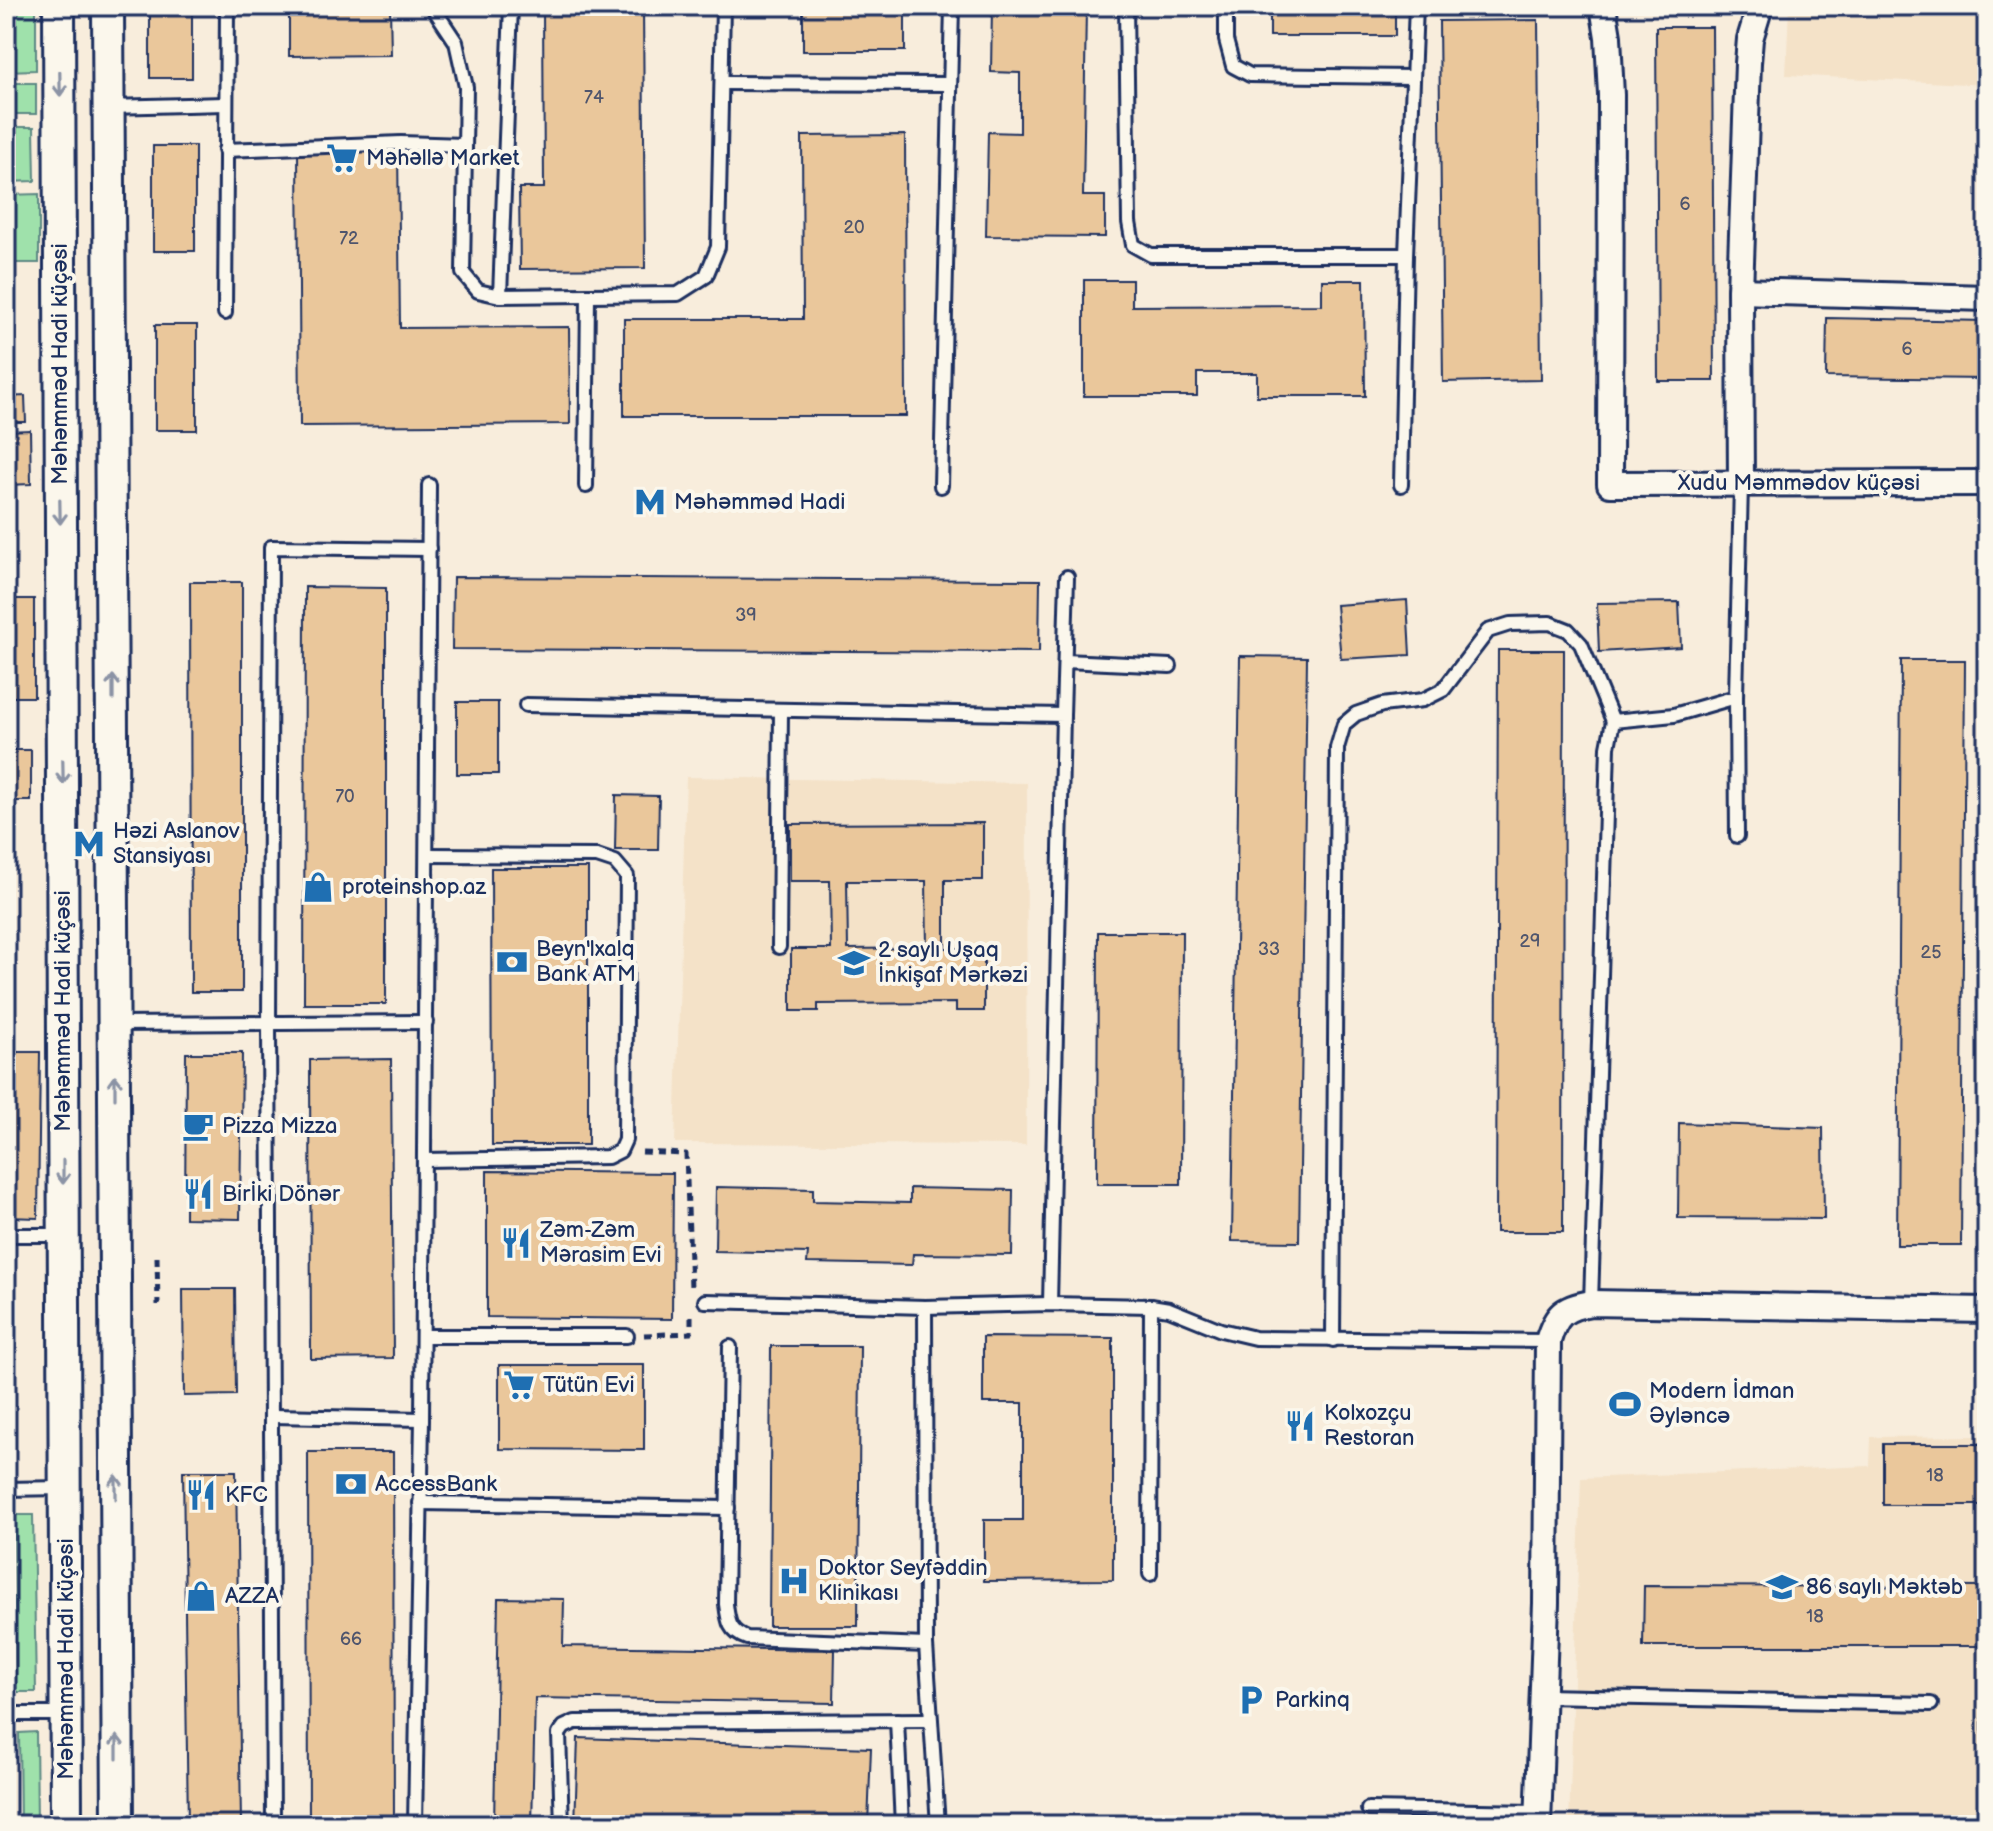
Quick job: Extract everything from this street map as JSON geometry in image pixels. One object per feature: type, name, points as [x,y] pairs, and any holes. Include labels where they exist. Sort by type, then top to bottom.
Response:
[{"type":"street","name":"Məhəmməd Hadi küçəsi","points":[[59,6],[66,1825]]},
{"type":"street","points":[[108,6],[118,1825]]},
{"type":"street","name":"Xudu Məmmədov küçəsi","points":[[1603,6],[1611,95],[1610,484],[1987,483]]},
{"type":"street","points":[[1741,484],[1740,291],[1748,63],[1750,39],[1760,6]]},
{"type":"street","points":[[1740,291],[1987,298]]},
{"type":"street","points":[[64,873],[114,874]]},
{"type":"street","points":[[1538,1819],[1548,1341],[1560,1314],[1571,1307],[1591,1303],[1987,1310]]},
{"type":"lane","points":[[225,313],[227,6]]},
{"type":"lane","points":[[432,6],[456,42],[466,87],[463,273],[478,291],[500,296],[678,294],[706,276],[718,247],[723,6]]},
{"type":"lane","points":[[500,296],[511,6]]},
{"type":"lane","points":[[941,486],[952,6]]},
{"type":"lane","points":[[1126,6],[1129,222],[1133,245],[1151,255],[1406,255]]},
{"type":"lane","points":[[1226,6],[1226,40],[1233,66],[1250,75],[1412,77]]},
{"type":"lane","points":[[1401,485],[1416,6]]},
{"type":"lane","points":[[722,83],[950,84]]},
{"type":"lane","points":[[109,107],[225,104]]},
{"type":"lane","points":[[225,150],[401,143],[465,145]]},
{"type":"lane","points":[[586,486],[588,296]]},
{"type":"lane","points":[[1737,836],[1736,697],[1741,484]]},
{"type":"lane","points":[[415,1825],[423,1336],[429,485]]},
{"type":"lane","points":[[273,1825],[269,1025],[271,547],[429,549]]},
{"type":"lane","points":[[1050,1304],[1067,577]]},
{"type":"lane","points":[[1333,1340],[1337,748],[1344,724],[1356,714],[1382,705],[1423,700],[1443,690],[1488,631],[1510,624],[1550,623],[1568,630],[1581,644],[1613,721],[1608,747],[1591,1303]]},
{"type":"lane","points":[[1065,661],[1170,666]]},
{"type":"lane","points":[[1613,721],[1674,715],[1736,697]]},
{"type":"lane","points":[[526,705],[1063,715]]},
{"type":"lane","points":[[779,947],[781,710]]},
{"type":"lane","points":[[424,1160],[608,1157],[620,1151],[625,1140],[627,876],[615,862],[597,856],[427,855]]},
{"type":"lane","points":[[114,1024],[426,1022]]},
{"type":"lane","points":[[6,1235],[62,1235]]},
{"type":"lane","points":[[698,1301],[925,1307],[1050,1304],[1151,1306],[1169,1309],[1221,1330],[1255,1338],[1548,1341]]},
{"type":"lane","points":[[1150,1574],[1151,1306]]},
{"type":"lane","points":[[925,1307],[926,1645],[938,1825]]},
{"type":"lane","points":[[423,1336],[627,1336]]},
{"type":"lane","points":[[730,1347],[728,1622],[737,1635],[756,1638],[926,1645]]},
{"type":"lane","points":[[273,1416],[422,1419]]},
{"type":"lane","points":[[6,1489],[66,1488]]},
{"type":"lane","points":[[420,1503],[728,1508]]},
{"type":"lane","points":[[1542,1696],[1931,1704]]},
{"type":"lane","points":[[6,1714],[66,1714]]},
{"type":"lane","points":[[897,1720],[902,1825]]},
{"type":"lane","points":[[562,1825],[559,1734],[564,1727],[575,1722],[930,1720]]},
{"type":"lane","points":[[1368,1809],[1538,1819]]},
{"type":"path","points":[[620,1151],[686,1154],[698,1301]]},
{"type":"path","points":[[157,1257],[158,1305]]},
{"type":"path","points":[[7,1302],[9,1354]]},
{"type":"path","points":[[627,1336],[691,1333],[691,1311]]},
{"type":"shaded area","points":[[1789,6],[1987,6],[1987,85],[1786,75]]},
{"type":"shaded area","name":"2 saylı Uşaq İnkişaf Mərkəzi","points":[[686,777],[1027,783],[1026,1145],[675,1143]]},
{"type":"shaded area","name":"86 saylı Məktəb","points":[[1987,1436],[1987,1825],[1569,1825],[1581,1478],[1870,1466],[1871,1437]]},
{"type":"green space","points":[[6,6],[36,6],[36,70],[6,71]]},
{"type":"green space","points":[[6,83],[36,83],[36,114],[6,114]]},
{"type":"green space","points":[[6,127],[34,127],[35,181],[6,182]]},
{"type":"green space","points":[[39,194],[39,263],[6,263],[6,195]]},
{"type":"green space","points":[[14,1515],[33,1515],[36,1692],[16,1692]]},
{"type":"green space","points":[[36,1732],[37,1825],[20,1825],[19,1733]]},
{"type":"building","points":[[150,6],[192,6],[192,78],[150,78]]},
{"type":"building","points":[[289,6],[390,6],[391,55],[289,56]]},
{"type":"building","points":[[543,6],[643,6],[645,268],[520,269],[519,188],[544,188]]},
{"type":"building","points":[[803,6],[905,6],[905,51],[803,51]]},
{"type":"building","points":[[992,6],[1111,6],[1086,8],[1083,196],[1105,196],[1105,237],[986,236],[988,132],[1020,133],[1020,73],[991,72]]},
{"type":"building","points":[[1270,6],[1395,6],[1395,36],[1270,36]]},
{"type":"building","points":[[1538,20],[1541,380],[1443,382],[1439,21]]},
{"type":"building","points":[[1656,27],[1712,27],[1714,381],[1658,381]]},
{"type":"building","points":[[905,135],[906,416],[624,416],[624,319],[803,319],[802,136]]},
{"type":"building","points":[[153,146],[195,146],[195,251],[153,251]]},
{"type":"building","points":[[398,148],[400,328],[569,327],[570,424],[300,426],[298,149]]},
{"type":"building","points":[[1084,280],[1132,280],[1132,306],[1322,305],[1322,280],[1364,280],[1365,396],[1257,396],[1257,373],[1197,373],[1197,396],[1084,396]]},
{"type":"building","points":[[1827,318],[1987,321],[1987,379],[1826,377]]},
{"type":"building","points":[[155,325],[197,325],[197,430],[155,430]]},
{"type":"building","points":[[25,396],[26,422],[6,422],[6,397]]},
{"type":"building","points":[[30,430],[31,484],[6,485],[6,431]]},
{"type":"building","points":[[453,577],[1040,580],[1039,652],[452,649]]},
{"type":"building","points":[[190,582],[242,582],[242,992],[191,992]]},
{"type":"building","points":[[305,587],[386,588],[386,1004],[304,1004]]},
{"type":"building","points":[[6,599],[34,599],[34,697],[6,697]]},
{"type":"building","points":[[1407,600],[1410,655],[1341,659],[1336,605]]},
{"type":"building","points":[[1679,602],[1681,647],[1599,652],[1597,603]]},
{"type":"building","points":[[1498,650],[1564,650],[1563,1232],[1496,1232]]},
{"type":"building","points":[[1240,656],[1307,657],[1299,1242],[1232,1241]]},
{"type":"building","points":[[1901,660],[1965,660],[1961,1245],[1897,1245]]},
{"type":"building","points":[[457,702],[498,702],[498,774],[457,774]]},
{"type":"building","points":[[6,750],[31,750],[31,801],[6,801]]},
{"type":"building","points":[[616,795],[659,796],[658,850],[615,850]]},
{"type":"building","points":[[983,823],[983,880],[945,880],[945,948],[984,948],[984,1011],[956,1011],[956,1003],[818,1004],[818,1011],[791,1011],[791,949],[831,949],[830,881],[790,881],[790,824]],"holes":[[[847,881],[926,881],[927,948],[848,949]]]},
{"type":"building","points":[[491,868],[588,868],[588,1145],[492,1145]]},
{"type":"building","points":[[1098,932],[1182,932],[1181,1184],[1097,1184]]},
{"type":"building","points":[[6,1052],[40,1052],[38,1218],[6,1217]]},
{"type":"building","points":[[186,1053],[242,1053],[240,1219],[185,1218]]},
{"type":"building","points":[[391,1059],[393,1358],[311,1359],[310,1060]]},
{"type":"building","points":[[1679,1123],[1823,1128],[1824,1219],[1678,1218]]},
{"type":"building","points":[[487,1171],[673,1173],[672,1319],[487,1317]]},
{"type":"building","points":[[716,1187],[813,1189],[813,1201],[910,1203],[910,1188],[1013,1190],[1012,1255],[913,1254],[912,1265],[807,1263],[808,1253],[715,1251]]},
{"type":"building","points":[[183,1289],[235,1289],[236,1395],[184,1396]]},
{"type":"building","points":[[983,1337],[1113,1338],[1113,1580],[984,1581],[984,1520],[1023,1520],[1023,1403],[983,1403]]},
{"type":"building","points":[[771,1346],[860,1346],[858,1626],[769,1626]]},
{"type":"building","points":[[499,1365],[644,1365],[644,1450],[499,1449]]},
{"type":"building","points":[[1883,1444],[1987,1444],[1987,1505],[1883,1505]]},
{"type":"building","points":[[308,1452],[393,1452],[394,1825],[309,1825]]},
{"type":"building","points":[[183,1471],[236,1471],[241,1825],[188,1825]]},
{"type":"building","points":[[1644,1586],[1987,1587],[1987,1646],[1643,1646]]},
{"type":"building","points":[[498,1598],[564,1599],[563,1646],[835,1650],[834,1703],[535,1698],[532,1825],[494,1825]]},
{"type":"building","points":[[1982,1715],[1987,1715],[1987,1825],[1982,1825]]},
{"type":"building","points":[[578,1738],[871,1748],[868,1825],[575,1825]]},
{"type":"place","name":"Mәhәllә Market","points":[[342,158]]},
{"type":"place","name":"Məhəmməd Hadi","points":[[650,502]]},
{"type":"place","name":"Həzi Aslanov Stansiyası","points":[[89,844]]},
{"type":"place","name":"proteinshop.az","points":[[318,887]]},
{"type":"place","name":"Beyn'lxalq Bank ATM","points":[[512,962]]},
{"type":"place","name":"2 saylı Uşaq İnkişaf Mərkəzi","points":[[854,963]]},
{"type":"place","name":"Pizza Mizza","points":[[198,1126]]},
{"type":"place","name":"Birİki Dönər","points":[[198,1194]]},
{"type":"place","name":"Zәm-Zәm Mәrasim Evi","points":[[516,1243]]},
{"type":"place","name":"Tütün Evi","points":[[519,1385]]},
{"type":"place","name":"Modern İdman Əyləncə","points":[[1625,1404]]},
{"type":"place","name":"Kolxozçu Restoran","points":[[1300,1426]]},
{"type":"place","name":"AccessBank","points":[[351,1484]]},
{"type":"place","name":"KFC","points":[[201,1495]]},
{"type":"place","name":"Doktor Seyfәddin Klinikası","points":[[794,1581]]},
{"type":"place","name":"86 saylı Məktəb","points":[[1782,1587]]},
{"type":"place","name":"AZZA","points":[[201,1596]]},
{"type":"place","name":"Parkinq","points":[[1251,1700]]}]
